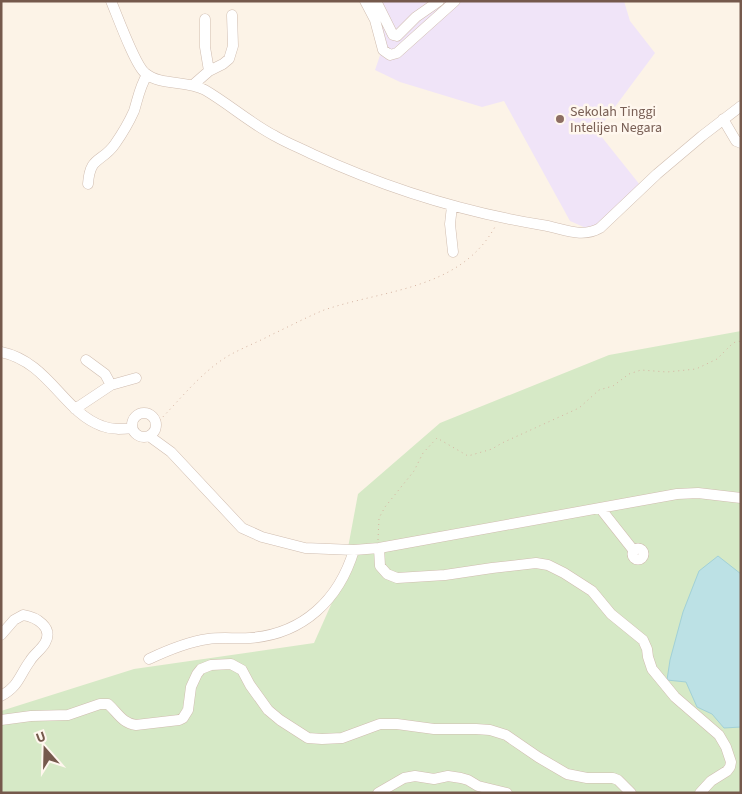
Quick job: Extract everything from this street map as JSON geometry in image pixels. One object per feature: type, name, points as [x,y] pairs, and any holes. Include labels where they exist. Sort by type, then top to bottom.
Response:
[{"type":"street","points":[[111,1],[136,59],[142,71],[147,75],[156,79],[193,85],[205,90],[274,136],[332,163],[395,188],[452,206],[579,234],[594,232],[621,210],[657,174],[722,119],[741,106]]},
{"type":"street","points":[[365,1],[375,20],[383,50],[390,54],[397,53],[455,1]]},
{"type":"street","points":[[376,1],[393,35],[397,36],[416,17],[439,1]]},
{"type":"street","points":[[193,85],[208,70],[227,62],[231,56],[234,39],[232,14]]},
{"type":"street","points":[[205,19],[205,47],[208,70]]},
{"type":"street","points":[[88,184],[89,170],[92,165],[110,150],[131,117],[140,88],[147,75]]},
{"type":"street","points":[[722,119],[736,141],[741,142]]},
{"type":"street","points":[[452,206],[450,224],[453,252]]},
{"type":"street","points":[[1,352],[21,360],[37,370],[75,409],[93,422],[104,427],[116,429],[132,428]]},
{"type":"street","points":[[86,360],[105,374],[111,385]]},
{"type":"street","points":[[75,409],[111,385],[136,378]]},
{"type":"street","points":[[149,436],[154,432],[156,424],[153,416],[143,413],[139,414],[133,420],[132,428],[137,434],[149,436],[171,452],[242,528],[262,537],[306,548],[354,550],[378,548],[677,494],[698,493],[741,498]]},
{"type":"street","points":[[600,508],[634,551]]},
{"type":"street","points":[[378,548],[380,566],[387,574],[397,578],[444,575],[536,563],[548,565],[592,591],[611,614],[643,640],[652,669],[675,697],[719,735],[726,747],[731,762],[730,767],[711,781],[700,793]]},
{"type":"street","points":[[149,659],[184,644],[207,639],[250,638],[272,635],[291,628],[312,616],[327,601],[340,584],[349,567],[354,550]]},
{"type":"street","points":[[1,635],[14,620],[23,615],[44,624],[48,635],[44,646],[31,659],[16,686],[1,696]]},
{"type":"street","points":[[1,720],[31,716],[68,715],[104,704],[111,707],[122,720],[136,726],[179,720],[186,715],[191,687],[201,669],[231,664],[242,670],[268,710],[308,738],[322,740],[342,738],[380,724],[397,724],[434,729],[490,730],[506,735],[538,757],[568,774],[588,778],[613,778],[618,780],[630,793]]},
{"type":"street","points":[[378,793],[404,778],[414,776],[434,779],[448,776],[468,780],[478,786],[507,793]]},
{"type":"path","points":[[156,424],[208,370],[229,355],[324,310],[406,289],[446,275],[481,248],[488,240],[500,218]]},
{"type":"path","points":[[378,548],[377,532],[379,518],[385,507],[414,471],[423,453],[436,438],[468,456],[492,449],[579,408],[599,390],[613,386],[629,374],[642,370],[667,372],[696,369],[717,359],[732,343],[741,342]]},
{"type":"shaded area","name":"Sekolah Tinggi Intelijen Negara","points":[[368,1],[624,1],[630,21],[655,53],[597,131],[644,190],[603,225],[586,228],[570,221],[504,101],[482,107],[400,82],[375,70],[385,41],[381,24]]},
{"type":"green space","points":[[741,331],[741,793],[1,793],[1,711],[134,669],[314,643],[342,580],[358,494],[440,423],[609,355]]},
{"type":"water","points":[[718,556],[741,574],[741,727],[724,728],[712,714],[697,707],[686,682],[667,680],[670,660],[683,612],[699,571]]},
{"type":"place","name":"Sekolah Tinggi Intelijen Negara","points":[[560,119]]}]
